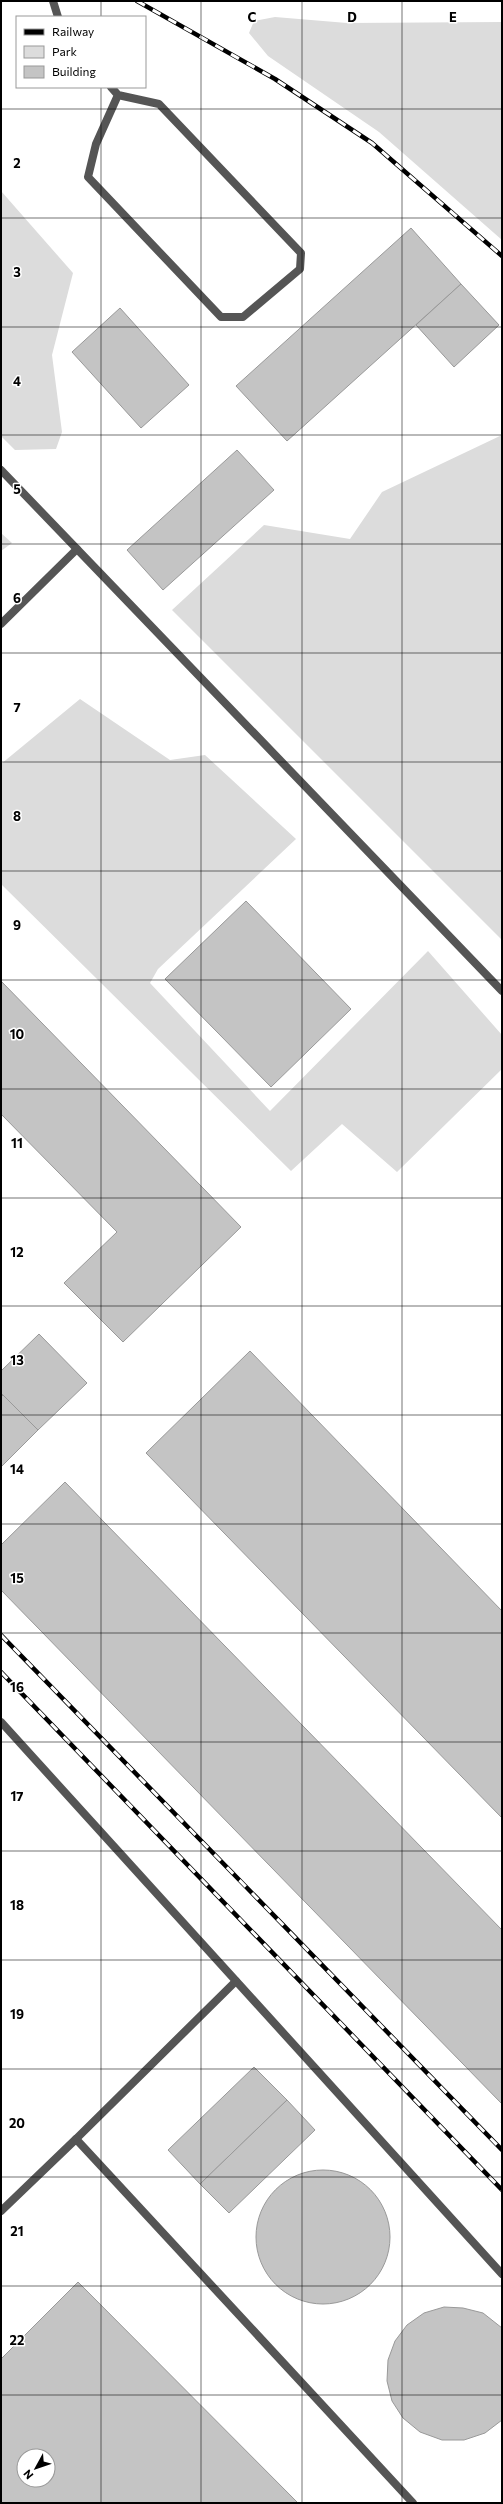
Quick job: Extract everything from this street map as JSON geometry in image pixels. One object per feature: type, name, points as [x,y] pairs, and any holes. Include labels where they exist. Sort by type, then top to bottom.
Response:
[{"type":"lane","points":[[53,1],[58,16]]},
{"type":"lane","points":[[112,88],[118,94],[159,104],[302,254],[300,269],[243,317],[221,317],[88,177],[96,144],[118,94]]},
{"type":"lane","points":[[1,470],[502,991]]},
{"type":"lane","points":[[1,624],[77,549]]},
{"type":"lane","points":[[1,1722],[502,2274]]},
{"type":"lane","points":[[1,2211],[236,1981]]},
{"type":"lane","points":[[76,2138],[412,2503]]},
{"type":"green space","points":[[275,17],[347,23],[502,22],[502,240],[379,132],[268,56],[249,33],[254,21]]},
{"type":"green space","points":[[1,191],[73,273],[52,355],[62,432],[56,449],[15,450],[1,436]]},
{"type":"green space","points":[[502,435],[502,940],[172,610],[264,525],[350,539],[382,492]]},
{"type":"green space","points":[[1,533],[12,543],[1,551]]},
{"type":"green space","points":[[80,699],[170,760],[205,755],[296,839],[158,969],[150,983],[270,1111],[428,951],[502,1035],[502,1069],[397,1172],[342,1124],[291,1171],[1,884],[1,764]]},
{"type":"building","points":[[411,228],[461,284],[287,441],[236,386]]},
{"type":"building","points":[[461,284],[499,325],[454,367],[416,325]]},
{"type":"building","points":[[120,308],[189,385],[141,428],[72,352]]},
{"type":"building","points":[[237,450],[274,490],[163,590],[127,550]]},
{"type":"building","points":[[246,901],[351,1009],[271,1087],[165,979]]},
{"type":"building","points":[[1,981],[241,1227],[123,1342],[64,1283],[117,1232],[1,1114]]},
{"type":"building","points":[[39,1334],[87,1383],[38,1430],[1,1393],[1,1371]]},
{"type":"building","points":[[250,1351],[502,1611],[502,1818],[146,1453]]},
{"type":"building","points":[[3,1395],[38,1430],[1,1467],[1,1397]]},
{"type":"building","points":[[65,1482],[502,1930],[502,2104],[1,1590],[1,1545]]},
{"type":"building","points":[[254,2067],[287,2100],[200,2184],[168,2150]]},
{"type":"building","points":[[287,2100],[315,2130],[229,2213],[200,2184]]},
{"type":"building","points":[[323,2170],[349,2175],[365,2185],[375,2195],[385,2211],[390,2237],[385,2263],[375,2279],[365,2289],[349,2299],[323,2304],[297,2299],[281,2289],[271,2279],[261,2263],[256,2237],[261,2211],[271,2195],[281,2185],[297,2175]]},
{"type":"building","points":[[78,2282],[298,2503],[1,2503],[1,2359]]},
{"type":"building","points":[[444,2307],[463,2308],[483,2313],[502,2328],[502,2420],[485,2433],[464,2440],[442,2440],[420,2432],[403,2418],[392,2401],[387,2381],[388,2360],[395,2341],[407,2325],[424,2313]]},
{"type":"railway","points":[[137,1],[275,79],[372,143],[502,256]]},
{"type":"railway","points":[[1,1635],[502,2150]]},
{"type":"railway","points":[[1,1672],[502,2190]]}]
